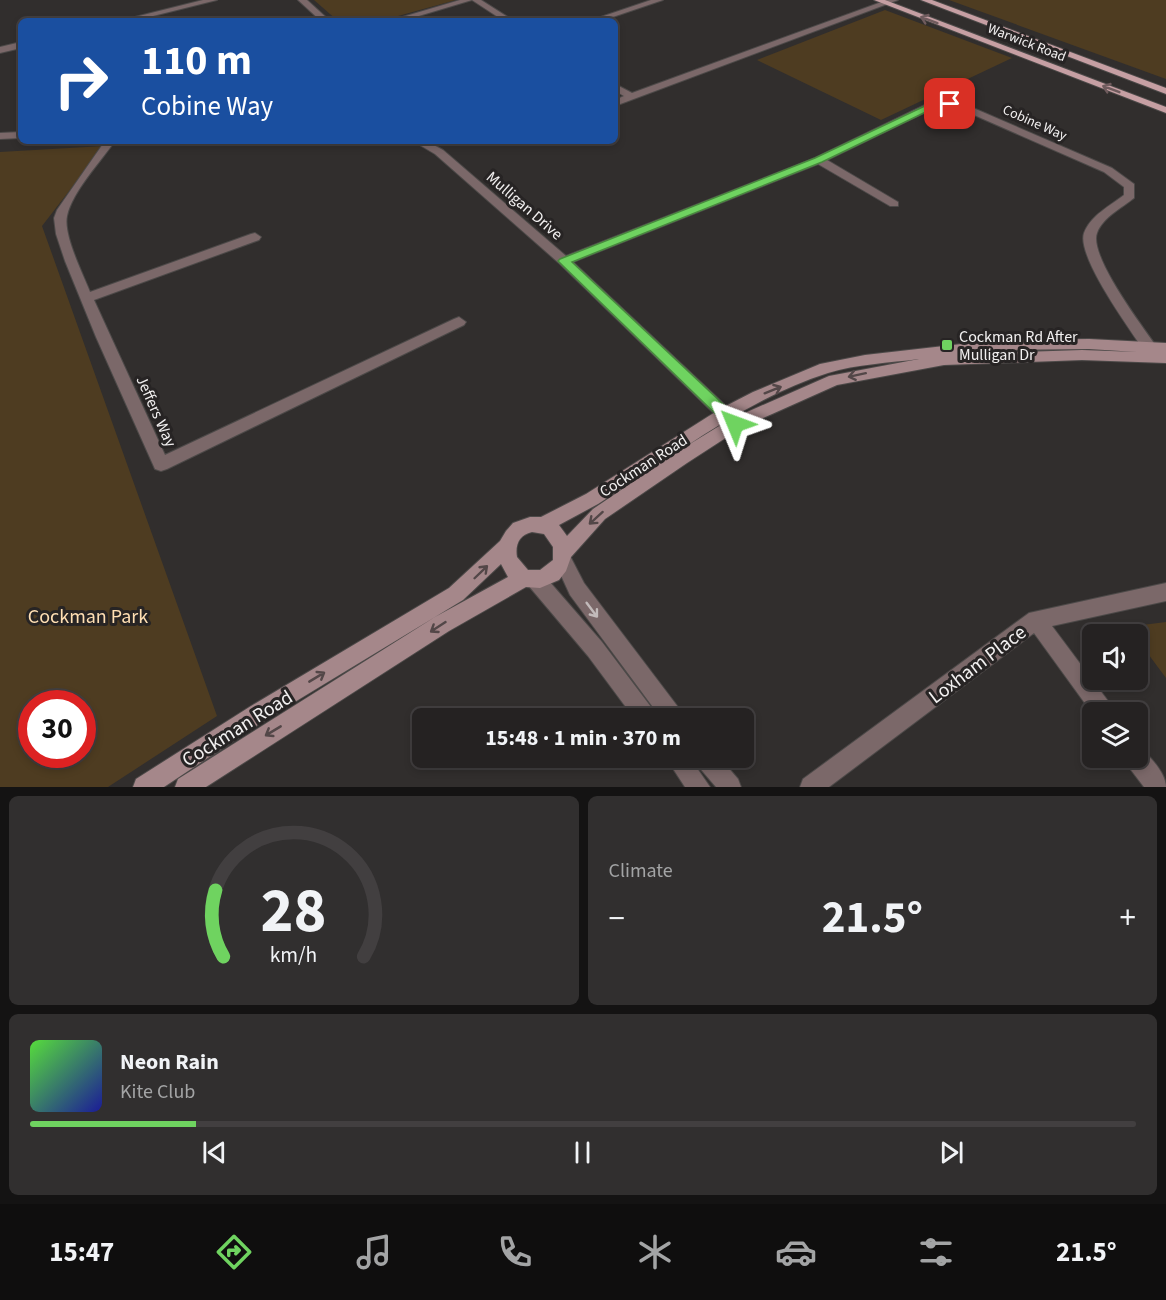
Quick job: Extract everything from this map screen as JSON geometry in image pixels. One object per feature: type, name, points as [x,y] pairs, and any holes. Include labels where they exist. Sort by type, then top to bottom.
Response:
[{"type":"main road","name":"Warwick Road","points":[[925,0],[1166,91]]},
{"type":"main road","name":"Warwick Road","points":[[886,1],[1166,110]]},
{"type":"main road","name":"Cockman Road","points":[[542,525],[730,418],[834,380],[944,360],[1159,353]]},
{"type":"main road","name":"Cockman Road","points":[[564,556],[599,514],[730,418]]},
{"type":"main road","points":[[531,525],[542,525],[558,535],[564,556],[552,573],[530,578],[514,572],[510,565],[507,547],[512,537],[520,530],[531,525]]},
{"type":"main road","name":"Cockman Road","points":[[144,787],[258,713],[456,594],[507,547]]},
{"type":"main road","name":"Cockman Road","points":[[186,787],[442,624],[530,578]]},
{"type":"street","points":[[144,18],[213,0]]},
{"type":"street","points":[[302,0],[323,18]]},
{"type":"street","points":[[404,18],[469,0]]},
{"type":"street","points":[[476,0],[505,18]]},
{"type":"street","points":[[602,18],[659,0]]},
{"type":"street","points":[[618,103],[886,1]]},
{"type":"street","points":[[0,50],[18,46]]},
{"type":"street","points":[[618,89],[632,97]]},
{"type":"street","name":"Cobine Way","points":[[564,261],[819,160],[932,105],[950,104],[962,106],[1108,170],[1130,186],[1130,196],[1105,215],[1092,229],[1088,240],[1095,264],[1159,353]]},
{"type":"street","points":[[0,136],[18,135]]},
{"type":"street","name":"Jeffers Way","points":[[108,144],[68,203],[60,219],[64,239],[87,298],[161,464],[459,322]]},
{"type":"street","name":"Mulligan Drive","points":[[423,144],[438,152],[564,261],[730,418]]},
{"type":"street","points":[[819,160],[894,204]]},
{"type":"street","points":[[87,298],[255,237]]},
{"type":"street","points":[[564,556],[577,589],[666,708]]},
{"type":"street","points":[[530,578],[594,649],[639,708]]},
{"type":"street","name":"Loxham Place","points":[[811,787],[1036,620],[1166,592]]},
{"type":"street","points":[[1036,620],[1097,702]]},
{"type":"street","points":[[685,768],[699,787]]},
{"type":"street","points":[[714,768],[730,787]]},
{"type":"street","points":[[1144,768],[1158,787]]},
{"type":"green space","points":[[314,0],[456,0],[391,18],[335,18]]},
{"type":"green space","points":[[949,0],[1166,0],[1166,79]]},
{"type":"green space","points":[[885,10],[1012,58],[881,120],[757,60]]},
{"type":"green space","name":"Cockman Park","points":[[104,146],[42,226],[217,716],[108,787],[0,787],[0,152]]},
{"type":"green space","points":[[1166,622],[1166,678],[1148,654],[1148,624]]},
{"type":"place","name":"Cockman Rd After Mulligan Dr","points":[[947,345]]},
{"type":"route","points":[[735,424],[564,261],[819,160],[932,105],[950,104]]}]
